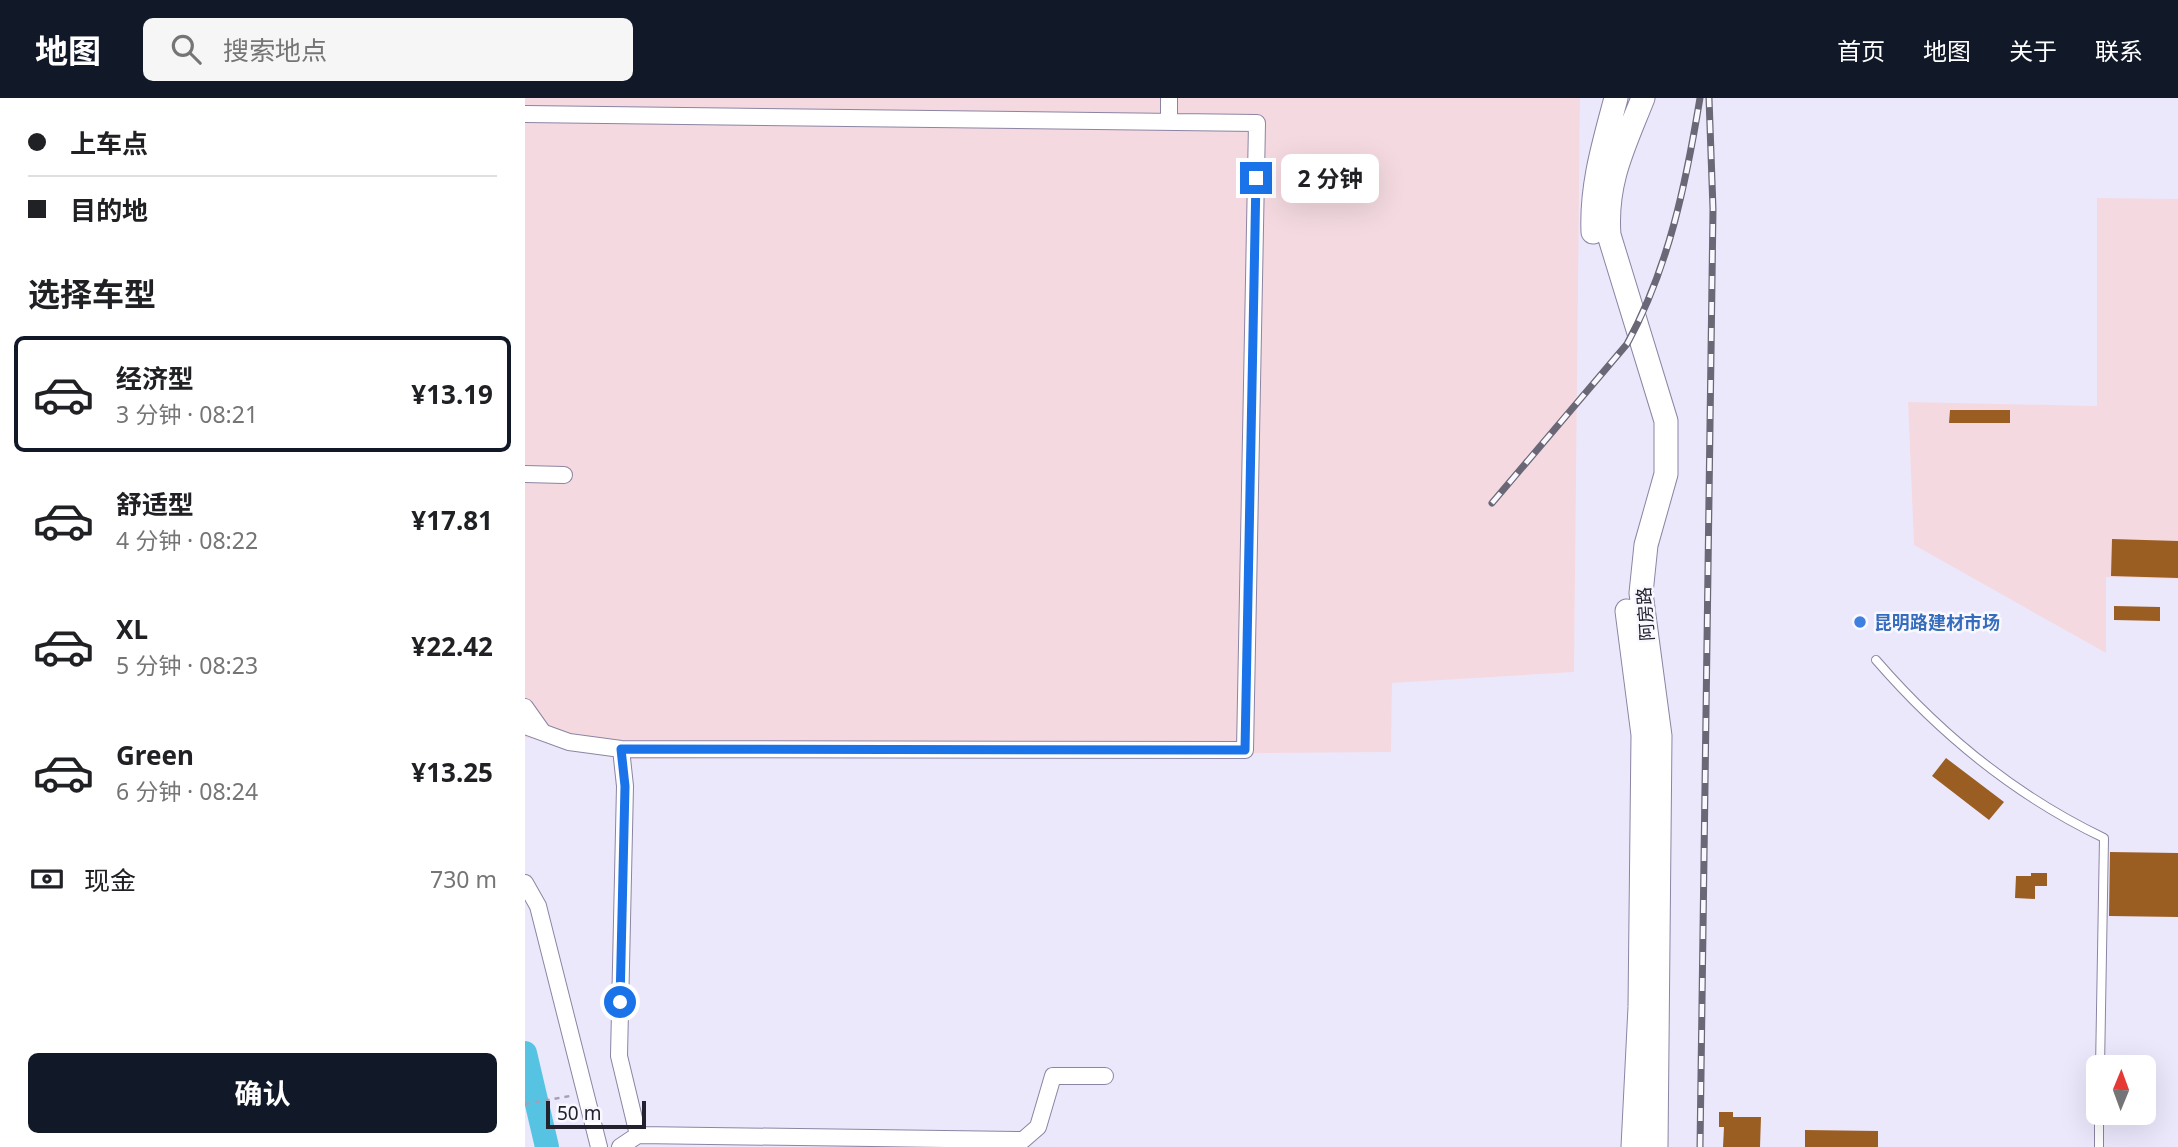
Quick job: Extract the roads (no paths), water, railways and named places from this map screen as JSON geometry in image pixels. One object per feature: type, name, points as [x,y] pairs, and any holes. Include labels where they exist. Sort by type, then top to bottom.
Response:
[{"type":"main road","name":"阿房路","points":[[1616,98],[1591,201],[1594,238],[1651,425],[1654,460],[1629,560],[1626,605],[1643,735],[1640,1007],[1633,1147]]},
{"type":"main road","name":"阿房路","points":[[1643,98],[1610,182],[1607,209],[1609,235],[1665,421],[1665,474],[1646,545],[1641,593],[1660,736],[1656,1147]]},
{"type":"street","points":[[1169,122],[1170,98]]},
{"type":"street","points":[[525,114],[1257,123],[1245,750],[621,749],[569,742],[525,726]]},
{"type":"street","points":[[525,474],[564,475]]},
{"type":"street","points":[[525,707],[542,731]]},
{"type":"street","points":[[621,749],[625,786],[619,1056],[638,1135]]},
{"type":"street","points":[[525,883],[538,906],[599,1147]]},
{"type":"street","points":[[620,1147],[638,1135],[1023,1140],[1038,1127],[1052,1076],[1105,1076]]},
{"type":"lane","points":[[1877,660],[1917,706],[1960,746],[2015,788],[2066,820],[2104,838],[2100,1055]]},
{"type":"lane","points":[[2099,1125],[2099,1147]]},
{"type":"waterway","points":[[525,1053],[547,1147]]},
{"type":"railway","points":[[1492,503],[1627,344],[1642,315],[1674,224],[1700,98]]},
{"type":"railway","points":[[1700,1147],[1713,209],[1709,98]]},
{"type":"place","name":"昆明路建材市场","points":[[1860,622]]}]
